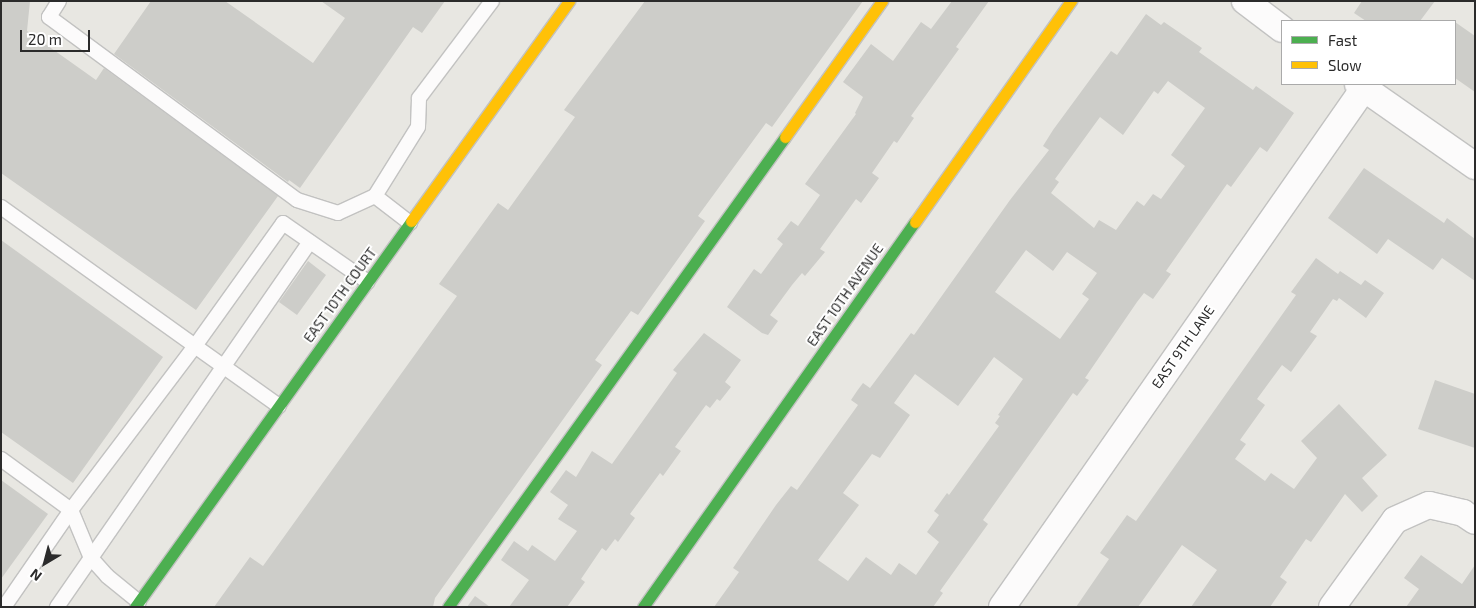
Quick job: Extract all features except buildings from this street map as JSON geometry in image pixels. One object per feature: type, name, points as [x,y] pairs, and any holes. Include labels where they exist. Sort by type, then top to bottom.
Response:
[{"type":"street","name":"EAST 10TH COURT","points":[[137,604],[569,1]]},
{"type":"street","points":[[448,607],[882,1]]},
{"type":"street","name":"EAST 10TH AVENUE","points":[[643,607],[1071,1]]},
{"type":"street","points":[[1244,1],[1281,28]]},
{"type":"street","points":[[1361,86],[1475,166]]},
{"type":"street","name":"EAST 9TH LANE","points":[[1002,607],[1361,86]]},
{"type":"street","points":[[1332,607],[1395,520],[1429,505],[1463,513],[1475,521]]},
{"type":"lane","points":[[59,1],[49,17],[297,200],[338,213],[375,196],[418,127],[419,98],[492,1]]},
{"type":"lane","points":[[375,196],[410,223]]},
{"type":"lane","points":[[1,207],[279,406]]},
{"type":"lane","points":[[4,607],[71,510],[195,346],[283,223],[368,282]]},
{"type":"lane","points":[[57,607],[310,242]]},
{"type":"lane","points":[[1,459],[71,510],[91,558],[137,604]]},
{"type":"traffic: fast","points":[[448,607],[785,137]]},
{"type":"traffic: fast","points":[[135,607],[411,221]]},
{"type":"traffic: fast","points":[[643,607],[915,222]]},
{"type":"traffic: slow","points":[[411,221],[569,1]]},
{"type":"traffic: slow","points":[[785,137],[882,1]]},
{"type":"traffic: slow","points":[[915,222],[1071,1]]}]
